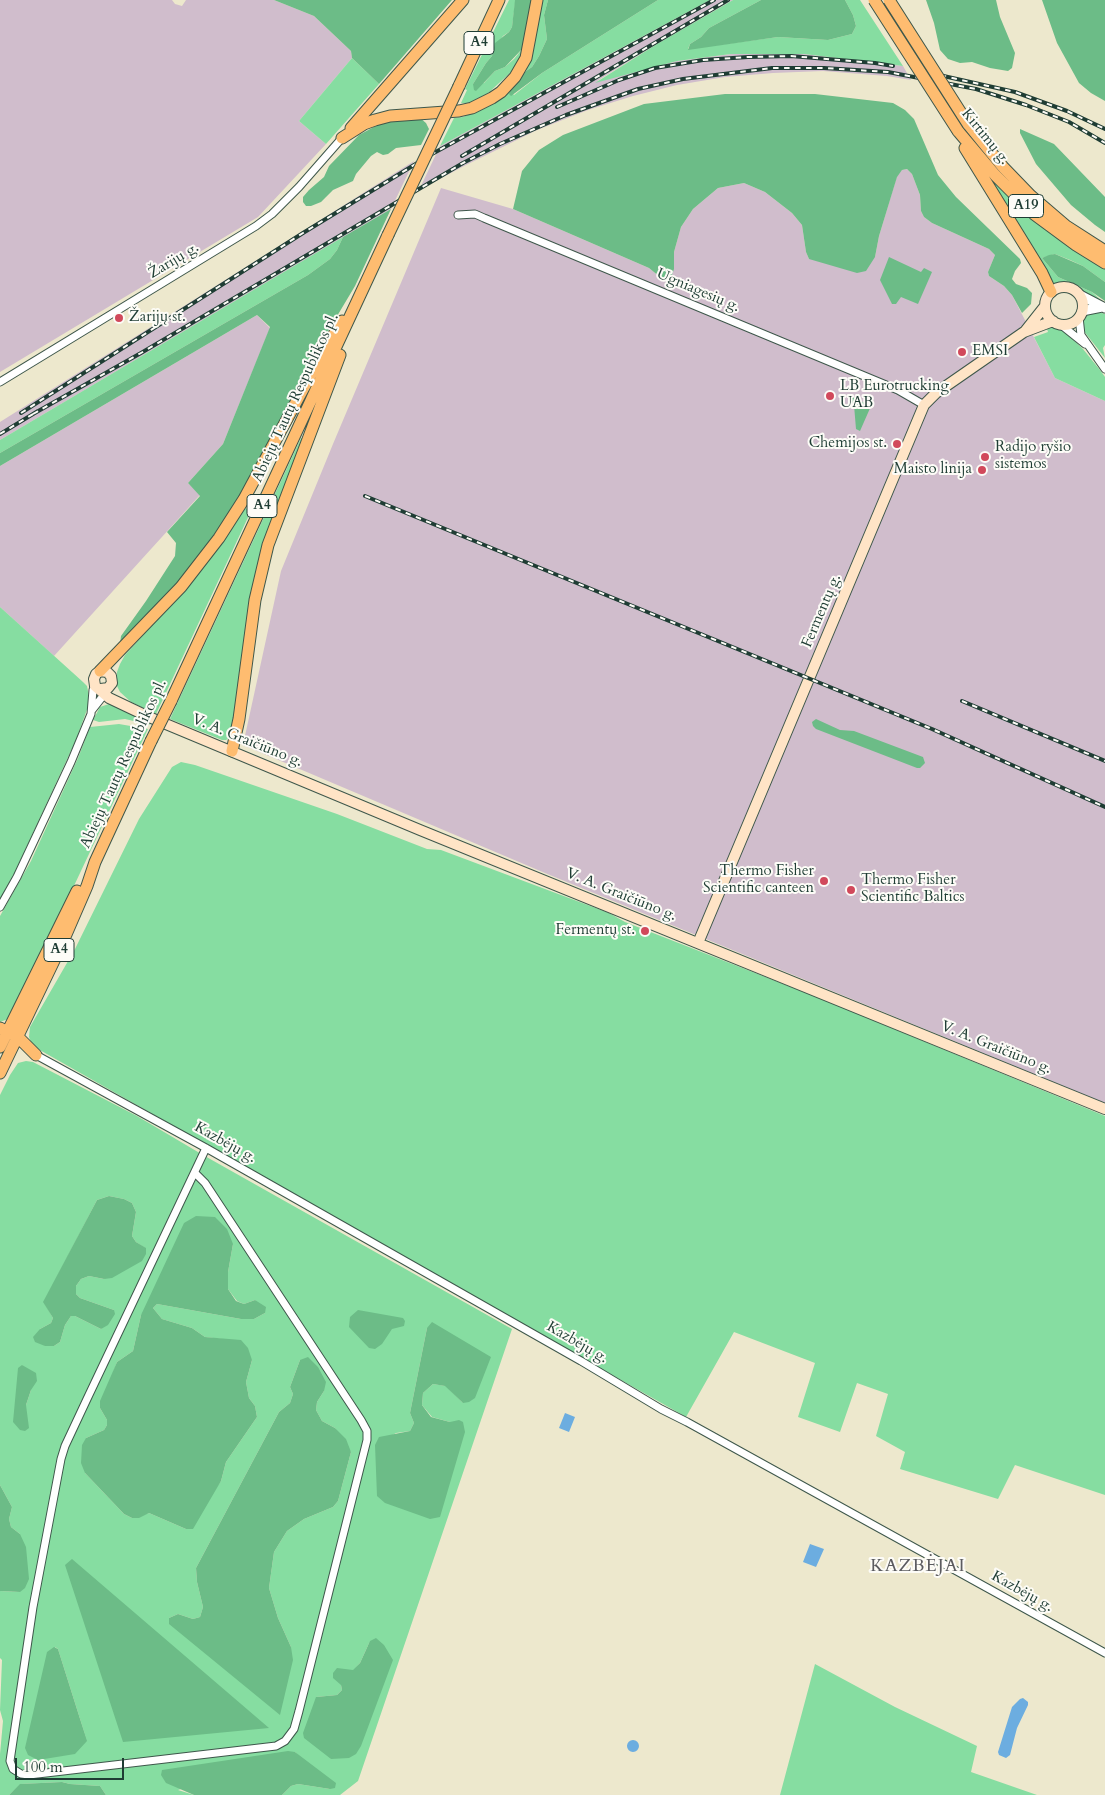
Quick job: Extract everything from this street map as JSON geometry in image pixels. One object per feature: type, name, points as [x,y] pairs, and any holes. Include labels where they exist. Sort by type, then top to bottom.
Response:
[{"type":"highway","points":[[342,138],[463,0]]},
{"type":"highway","name":"Abiejų Tautų Respublikos pl.","points":[[0,1073],[3,1045],[8,1032],[79,887],[95,862],[499,0]]},
{"type":"highway","points":[[342,138],[364,124],[390,116],[460,111],[482,104],[501,92],[515,77],[526,58],[537,0]]},
{"type":"highway","name":"Kirtimų g.","points":[[874,0],[959,133],[995,175],[1034,214],[1076,245],[1105,263]]},
{"type":"highway","name":"Kirtimų g.","points":[[889,0],[968,124],[990,153],[1020,185],[1054,216],[1105,251]]},
{"type":"highway","points":[[378,98],[377,107],[380,111],[390,116]]},
{"type":"highway","points":[[959,133],[974,164],[1042,273],[1051,292]]},
{"type":"highway","points":[[100,672],[181,587],[219,538],[244,499],[322,354],[362,293]]},
{"type":"highway","points":[[232,751],[239,718],[255,600],[268,546],[338,362],[353,311]]},
{"type":"highway","points":[[8,1032],[36,1055]]},
{"type":"highway","points":[[3,1045],[36,1055]]},
{"type":"main road","points":[[1071,288],[1080,295],[1083,303],[1081,314],[1071,323],[1056,322],[1047,314],[1045,306],[1048,296],[1056,289],[1071,288]]},
{"type":"main road","name":"Fermentų g.","points":[[698,943],[924,405],[936,393],[1024,332],[1045,306]]},
{"type":"main road","name":"Fermentų g.","points":[[1024,332],[1056,322]]},
{"type":"main road","points":[[100,672],[96,674],[94,679],[104,688]]},
{"type":"main road","name":"V. A. Graičiūno g.","points":[[100,672],[110,674],[104,688],[118,694],[127,706],[232,751],[1105,1109]]},
{"type":"street","name":"Žarijų g.","points":[[0,382],[256,226],[272,214],[299,187],[342,138]]},
{"type":"street","name":"Ugniagesių g.","points":[[458,215],[475,214],[896,390],[924,405]]},
{"type":"street","points":[[1080,295],[1104,307]]},
{"type":"street","points":[[1104,307],[1081,314],[1080,329],[1088,346],[1105,369]]},
{"type":"street","points":[[1056,322],[1088,346]]},
{"type":"street","points":[[92,710],[93,690],[104,688]]},
{"type":"street","points":[[0,907],[17,877],[71,762],[92,710],[104,688]]},
{"type":"street","name":"Kazbėjų g.","points":[[36,1055],[206,1148],[587,1364],[661,1409],[1105,1653]]},
{"type":"street","points":[[195,1173],[205,1183],[367,1431],[367,1440],[294,1729],[285,1741],[276,1746],[29,1775],[21,1774],[14,1769],[10,1760],[33,1607],[62,1459],[87,1399],[206,1148]]},
{"type":"shaded area","points":[[0,0],[172,0],[175,4],[182,6],[186,0],[274,0],[314,16],[351,51],[352,58],[299,121],[326,144],[258,217],[0,372]]},
{"type":"shaded area","points":[[710,0],[733,0],[597,81],[677,61],[731,54],[767,53],[804,54],[903,66],[911,80],[887,76],[823,71],[725,77],[677,85],[588,110],[537,130],[419,190],[440,146]]},
{"type":"shaded area","points":[[414,161],[391,209],[0,440],[0,422]]},
{"type":"shaded area","points":[[907,169],[912,174],[920,195],[921,211],[924,217],[932,223],[989,249],[995,255],[988,272],[989,276],[1004,286],[1012,295],[1055,378],[1105,401],[1105,1103],[545,873],[243,745],[281,571],[441,188],[513,209],[649,268],[660,277],[674,269],[674,252],[681,227],[693,209],[718,188],[744,183],[765,192],[792,213],[802,225],[806,252],[809,259],[875,257],[879,236],[897,176],[902,170]]},
{"type":"shaded area","points":[[257,315],[270,328],[223,444],[188,483],[200,495],[54,656],[0,607],[0,466]]},
{"type":"green space","points":[[274,0],[452,0],[379,84],[352,58],[351,51],[314,16]]},
{"type":"green space","points":[[509,0],[515,0],[512,27],[493,50],[492,56],[473,84],[484,83],[495,71],[505,67],[514,59],[523,48],[522,55],[511,72],[485,96],[477,101],[461,103],[467,90],[465,89]]},
{"type":"green space","points":[[515,0],[533,0],[523,48],[505,67],[495,71],[476,91],[473,84],[492,56],[495,43],[509,32],[512,27]]},
{"type":"green space","points":[[542,0],[548,0],[544,15],[547,39],[532,67],[526,71],[534,48]]},
{"type":"green space","points":[[548,0],[658,0],[542,73],[511,96],[509,94],[510,91],[526,71],[532,67],[547,39],[544,15]]},
{"type":"green space","points":[[658,0],[710,0],[440,146],[454,118],[463,117],[487,107],[510,91],[514,95],[542,73]]},
{"type":"green space","points":[[733,0],[761,0],[709,28],[701,37],[690,44],[688,49],[778,37],[828,40],[852,34],[856,26],[853,15],[845,0],[860,0],[903,66],[804,54],[731,54],[677,61],[595,83]]},
{"type":"green space","points":[[761,0],[845,0],[853,15],[856,26],[852,34],[828,40],[778,37],[688,50],[690,44],[701,37],[709,28]]},
{"type":"green space","points":[[926,0],[996,0],[1000,17],[1015,53],[1012,68],[1008,71],[972,62],[960,63],[948,59],[940,50],[934,23]]},
{"type":"green space","points":[[1042,0],[1105,0],[1105,101],[1079,83],[1057,43]]},
{"type":"green space","points":[[352,58],[379,84],[326,144],[299,121]]},
{"type":"green space","points":[[725,94],[815,94],[893,103],[905,110],[914,119],[938,175],[956,197],[1020,259],[1021,263],[1012,279],[1016,284],[1027,288],[1032,293],[1031,304],[1022,313],[1012,295],[1004,286],[989,276],[988,272],[995,255],[989,249],[932,223],[924,217],[921,211],[920,195],[912,174],[907,169],[902,170],[897,177],[879,236],[875,257],[866,271],[857,273],[809,259],[806,252],[802,225],[792,213],[765,192],[744,183],[718,188],[693,209],[681,227],[674,252],[674,269],[671,278],[668,279],[660,277],[649,268],[513,209],[522,171],[539,150],[563,135],[644,104]]},
{"type":"green space","points":[[420,118],[429,129],[421,145],[396,148],[383,155],[377,152],[371,156],[356,174],[353,181],[333,190],[321,202],[306,206],[303,202],[303,197],[324,177],[329,166],[359,135],[385,121]]},
{"type":"green space","points":[[1020,129],[1054,144],[1105,197],[1105,232],[1071,205],[1036,164],[1020,133]]},
{"type":"green space","points":[[980,165],[1022,209],[1047,231],[1105,269],[1105,282],[1083,266],[1055,254],[1042,258],[1058,277],[1092,292],[1102,301],[1085,296],[1076,287],[1068,283],[1055,285]]},
{"type":"green space","points":[[391,209],[355,286],[315,353],[228,518],[178,584],[120,644],[121,636],[175,556],[176,543],[167,532],[200,496],[188,483],[223,444],[270,327],[257,315],[0,466],[0,453],[308,275],[330,259],[343,237]]},
{"type":"green space","points":[[343,237],[330,259],[308,275],[0,453],[0,440]]},
{"type":"green space","points":[[1055,254],[1083,266],[1105,282],[1105,301],[1092,292],[1058,277],[1042,258]]},
{"type":"green space","points":[[889,257],[921,272],[924,268],[932,272],[918,304],[901,297],[896,304],[892,304],[880,280]]},
{"type":"green space","points":[[1096,311],[1105,314],[1105,345],[1103,348],[1105,358],[1083,330],[1083,317]]},
{"type":"green space","points":[[1046,326],[1057,327],[1064,331],[1083,349],[1100,370],[1105,377],[1105,401],[1055,378],[1034,337],[1048,332]]},
{"type":"green space","points":[[851,396],[871,406],[860,431],[856,429],[854,405],[849,398]]},
{"type":"green space","points":[[301,438],[303,438],[268,531],[256,571],[232,735],[226,740],[222,740],[170,719]]},
{"type":"green space","points":[[245,508],[251,511],[156,714],[131,702],[120,692],[117,686],[117,672],[125,655],[187,587]]},
{"type":"green space","points":[[0,607],[87,686],[89,704],[76,740],[14,874],[0,899]]},
{"type":"green space","points":[[109,704],[151,725],[125,719],[99,722],[93,720],[100,707]]},
{"type":"green space","points":[[816,719],[840,730],[854,731],[923,757],[925,763],[920,768],[917,768],[816,729],[812,722]]},
{"type":"green space","points":[[119,724],[148,729],[13,1015],[0,1022],[0,916],[31,861],[78,758],[90,727]]},
{"type":"green space","points":[[181,762],[195,765],[337,814],[427,849],[441,850],[609,913],[625,922],[819,998],[1105,1116],[1105,1495],[1015,1465],[998,1499],[900,1469],[905,1452],[876,1436],[888,1394],[857,1383],[840,1432],[798,1417],[815,1363],[734,1332],[686,1417],[38,1049],[29,1037],[30,1027],[75,949],[139,819],[172,767]]},
{"type":"green space","points":[[33,1062],[137,1116],[512,1329],[358,1781],[340,1795],[282,1795],[291,1786],[298,1784],[330,1789],[295,1752],[178,1790],[194,1795],[106,1795],[100,1786],[62,1782],[21,1784],[9,1795],[0,1795],[0,1754],[3,1721],[0,1710],[2,1660],[0,1658],[0,1591],[20,1592],[20,1534],[11,1527],[9,1519],[12,1507],[0,1485],[0,1095],[18,1063]],"holes":[[[109,1196],[132,1203],[136,1212],[132,1236],[136,1242],[145,1248],[104,1279],[89,1276],[81,1279],[76,1286],[76,1294],[80,1298],[114,1310],[101,1329],[75,1316],[71,1316],[65,1325],[60,1342],[54,1346],[45,1346],[40,1329],[51,1323],[53,1318],[44,1302],[97,1200]],[[233,1244],[228,1272],[228,1289],[237,1301],[244,1304],[255,1300],[265,1313],[254,1319],[241,1319],[157,1304],[153,1308],[162,1319],[192,1328],[205,1337],[222,1339],[252,1360],[246,1382],[249,1398],[255,1406],[257,1417],[226,1462],[221,1481],[186,1529],[149,1513],[132,1518],[124,1514],[85,1473],[86,1438],[104,1430],[107,1425],[107,1420],[100,1408],[117,1362],[133,1351],[141,1315]],[[427,1328],[463,1403],[446,1386],[433,1384],[423,1393],[422,1405],[432,1417],[450,1422],[376,1445],[396,1433],[410,1431],[414,1423],[410,1413]],[[300,1360],[324,1391],[317,1402],[316,1410],[322,1421],[335,1428],[351,1452],[338,1501],[333,1507],[304,1519],[287,1531],[274,1552],[269,1588],[278,1618],[291,1647],[169,1618],[178,1614],[193,1619],[200,1617],[203,1607],[196,1568],[279,1412],[290,1403],[293,1394],[290,1387]],[[22,1365],[31,1390],[26,1405]],[[370,1641],[331,1759],[316,1697],[337,1695],[342,1690],[341,1685],[360,1663]],[[55,1647],[58,1649],[87,1741]]]},
{"type":"green space","points":[[109,1196],[132,1203],[136,1212],[132,1236],[136,1242],[146,1248],[146,1254],[142,1261],[112,1278],[104,1279],[89,1276],[81,1279],[76,1286],[76,1294],[80,1298],[114,1310],[115,1314],[108,1325],[101,1329],[75,1316],[71,1316],[65,1325],[60,1342],[54,1346],[45,1346],[35,1342],[33,1337],[40,1329],[51,1323],[53,1318],[43,1302],[97,1200]]},
{"type":"green space","points":[[196,1216],[215,1217],[227,1229],[233,1244],[228,1272],[228,1289],[236,1301],[244,1304],[255,1300],[266,1307],[265,1313],[254,1319],[241,1319],[157,1304],[153,1308],[162,1319],[192,1328],[205,1337],[241,1340],[248,1348],[252,1360],[246,1382],[249,1398],[255,1406],[257,1417],[226,1462],[221,1481],[193,1529],[186,1529],[149,1513],[139,1518],[132,1518],[124,1514],[85,1473],[81,1463],[82,1445],[86,1438],[104,1430],[107,1425],[107,1420],[100,1408],[100,1401],[117,1362],[133,1351],[141,1315],[184,1223]]},
{"type":"green space","points":[[358,1310],[403,1318],[405,1321],[404,1326],[392,1329],[382,1344],[375,1349],[369,1348],[349,1327],[350,1317]]},
{"type":"green space","points":[[432,1322],[491,1357],[475,1398],[469,1402],[463,1403],[445,1386],[433,1384],[423,1393],[422,1405],[431,1417],[450,1422],[459,1420],[463,1422],[465,1432],[440,1517],[430,1519],[385,1503],[377,1496],[375,1445],[379,1437],[410,1431],[414,1423],[410,1413],[427,1328]]},
{"type":"green space","points":[[308,1357],[318,1367],[326,1382],[324,1391],[317,1402],[316,1410],[322,1421],[335,1428],[346,1439],[351,1452],[338,1501],[333,1507],[304,1519],[287,1531],[274,1552],[269,1588],[278,1618],[291,1647],[293,1660],[280,1715],[169,1624],[169,1618],[178,1614],[193,1619],[200,1617],[203,1607],[196,1568],[279,1412],[290,1403],[293,1394],[290,1387],[300,1360]]},
{"type":"green space","points":[[22,1365],[36,1373],[37,1381],[31,1390],[26,1405],[29,1428],[25,1431],[20,1430],[13,1422],[18,1368]]},
{"type":"green space","points":[[0,1485],[12,1507],[9,1519],[11,1527],[20,1534],[26,1547],[29,1579],[25,1588],[20,1592],[0,1591]]},
{"type":"green space","points":[[72,1559],[269,1728],[123,1742],[65,1565]]},
{"type":"green space","points":[[376,1638],[384,1645],[393,1660],[361,1746],[356,1754],[349,1758],[331,1759],[304,1738],[303,1733],[316,1697],[337,1695],[342,1690],[341,1685],[333,1678],[333,1673],[337,1668],[353,1670],[360,1663],[370,1641]]},
{"type":"green space","points":[[54,1647],[58,1649],[87,1741],[75,1754],[38,1760],[28,1755],[25,1748],[47,1652]]},
{"type":"green space","points":[[815,1664],[895,1707],[977,1746],[971,1772],[1037,1795],[780,1795]]},
{"type":"green space","points":[[288,1751],[295,1752],[336,1783],[335,1788],[330,1789],[298,1784],[291,1786],[282,1795],[194,1795],[166,1783],[161,1775],[162,1770]]},
{"type":"green space","points":[[62,1782],[100,1786],[106,1795],[9,1795],[20,1784]]},
{"type":"water","points":[[565,1413],[575,1417],[569,1432],[559,1428]]},
{"type":"water","points":[[810,1544],[824,1549],[816,1567],[803,1562]]},
{"type":"water","points":[[1023,1698],[1028,1702],[1028,1705],[1017,1728],[1010,1755],[1006,1758],[999,1755],[998,1752],[1012,1707]]},
{"type":"water","points":[[631,1740],[635,1740],[639,1746],[635,1752],[631,1752],[627,1748],[627,1744]]},
{"type":"railway","points":[[21,413],[303,233],[432,154],[714,0]]},
{"type":"railway","points":[[462,156],[728,0]]},
{"type":"railway","points":[[557,107],[619,80],[655,68],[703,60],[791,56],[893,66]]},
{"type":"railway","points":[[33,414],[141,353],[463,163],[500,144],[566,115],[638,89],[683,79],[772,68],[824,68],[888,72],[976,89],[1026,105],[1069,122],[1105,143]]},
{"type":"railway","points":[[930,73],[1015,92],[1067,111],[1105,129]]},
{"type":"railway","points":[[0,434],[38,411]]},
{"type":"railway","points":[[365,496],[932,729],[1105,807]]},
{"type":"railway","points":[[962,701],[1105,761]]},
{"type":"place","name":"Žarijų st.","points":[[119,318]]},
{"type":"place","name":"EMSI","points":[[962,352]]},
{"type":"place","name":"LB Eurotrucking UAB","points":[[830,396]]},
{"type":"place","name":"Chemijos st.","points":[[897,444]]},
{"type":"place","name":"Radijo ryšio sistemos","points":[[985,457]]},
{"type":"place","name":"Maisto linija","points":[[982,470]]},
{"type":"place","name":"Thermo Fisher Scientific canteen","points":[[824,881]]},
{"type":"place","name":"Thermo Fisher Scientific Baltics","points":[[851,890]]},
{"type":"place","name":"Fermentų st.","points":[[645,931]]},
{"type":"district","name":"KAZBĖJAI","points":[[918,1567]]}]
